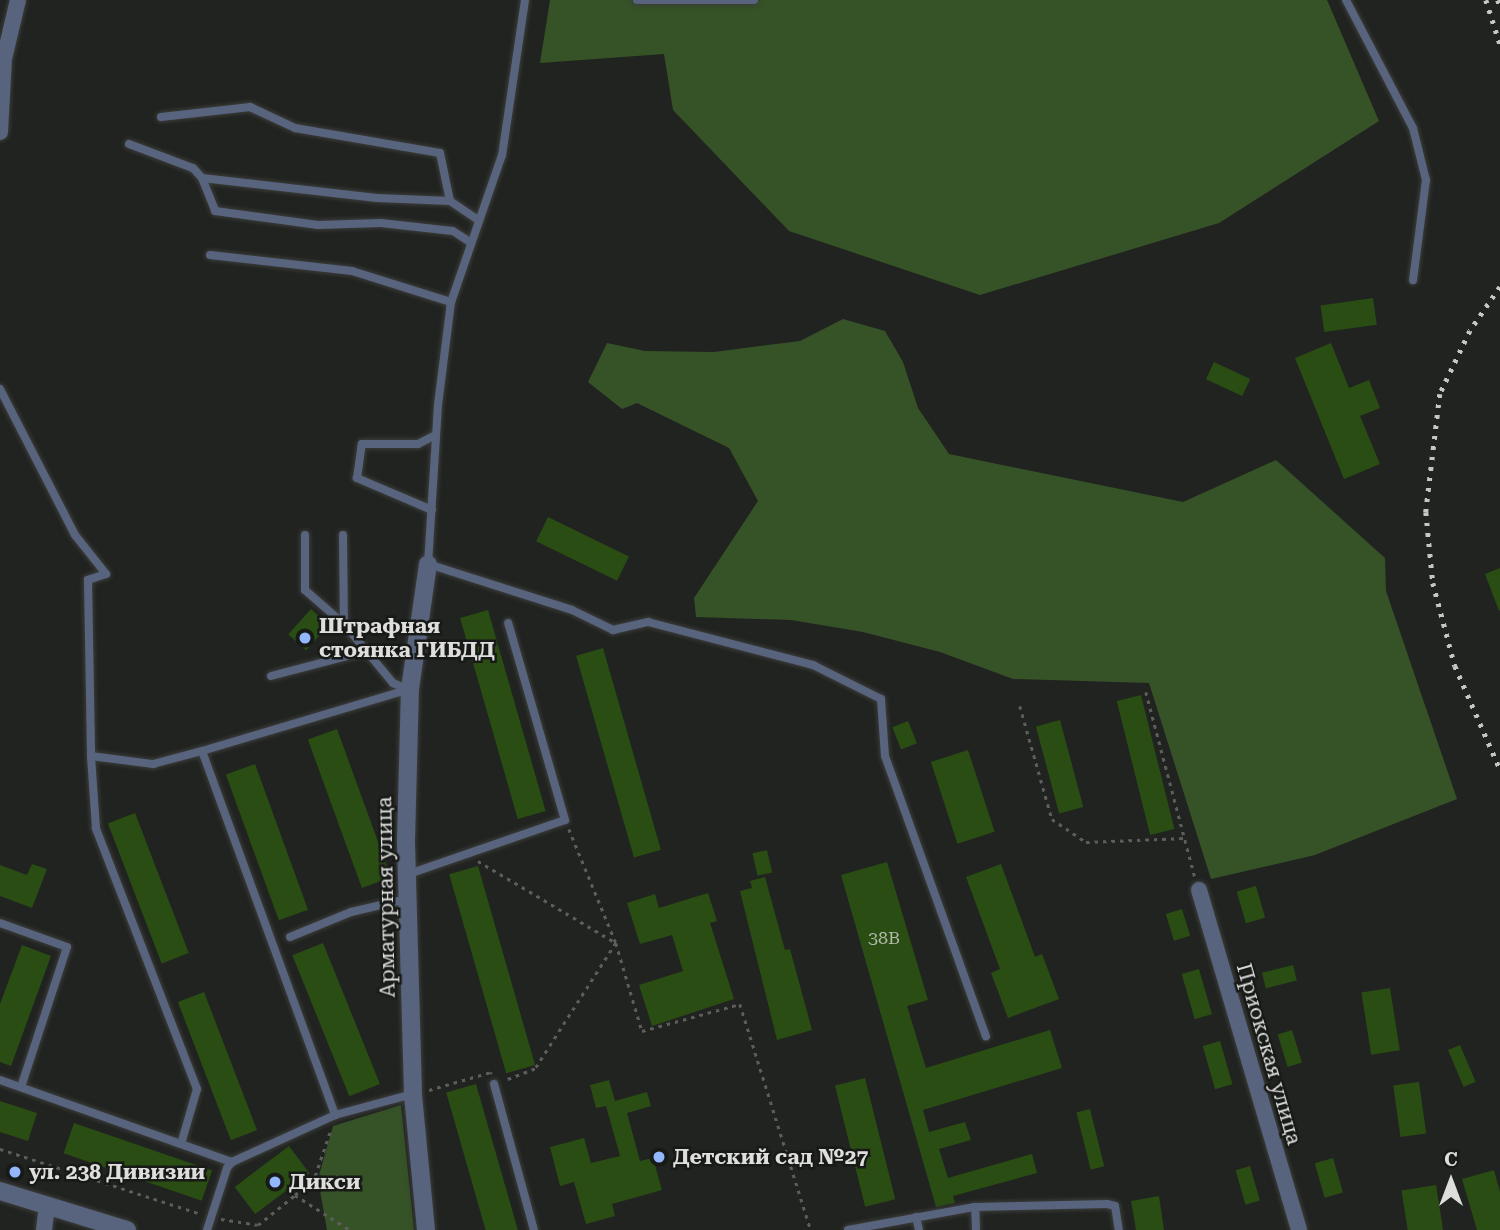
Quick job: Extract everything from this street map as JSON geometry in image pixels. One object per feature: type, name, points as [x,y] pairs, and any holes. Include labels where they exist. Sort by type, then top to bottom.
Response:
[{"type":"street","points":[[0,132],[4,59],[18,0]]},
{"type":"street","name":"Арматурная улица","points":[[426,1230],[413,1094],[406,875],[410,689],[428,564]]},
{"type":"street","name":"Приокская улица","points":[[1199,890],[1299,1230]]},
{"type":"street","points":[[0,1191],[127,1230]]},
{"type":"street","points":[[44,1230],[47,1206]]},
{"type":"lane","points":[[526,0],[502,155],[451,302],[436,435],[428,564],[572,610],[613,630],[648,622],[813,665],[881,699],[885,755],[986,1036]]},
{"type":"lane","points":[[637,0],[754,0]]},
{"type":"lane","points":[[1346,0],[1413,128],[1426,180],[1413,280]]},
{"type":"lane","points":[[161,117],[250,107],[295,128],[440,153],[450,201]]},
{"type":"lane","points":[[129,144],[194,168],[202,177],[215,211],[318,225],[381,223],[453,231],[470,242]]},
{"type":"lane","points":[[202,177],[377,198],[450,201],[478,220]]},
{"type":"lane","points":[[210,255],[352,271],[451,302]]},
{"type":"lane","points":[[0,389],[75,535],[106,574],[88,580],[91,756],[96,828],[197,1089],[181,1144]]},
{"type":"lane","points":[[432,510],[357,478],[362,444],[418,444],[436,435]]},
{"type":"lane","points":[[305,535],[305,590],[344,624],[396,686],[410,689]]},
{"type":"lane","points":[[343,535],[344,624]]},
{"type":"lane","points":[[406,875],[565,820],[508,624]]},
{"type":"lane","points":[[271,676],[366,651]]},
{"type":"lane","points":[[91,756],[153,764],[410,689]]},
{"type":"lane","points":[[202,751],[335,1115]]},
{"type":"lane","points":[[290,937],[351,912],[407,900]]},
{"type":"lane","points":[[0,923],[67,947],[21,1087]]},
{"type":"lane","points":[[0,1080],[232,1162]]},
{"type":"lane","points":[[494,1084],[534,1230]]},
{"type":"lane","points":[[207,1230],[227,1168],[232,1162],[335,1115],[413,1094]]},
{"type":"lane","points":[[848,1230],[975,1207],[1107,1204],[1115,1206],[1119,1230]]},
{"type":"lane","points":[[975,1207],[976,1230]]},
{"type":"lane","points":[[916,1217],[919,1230]]},
{"type":"path","points":[[1146,692],[1199,890]]},
{"type":"path","points":[[1020,706],[1052,819],[1086,842],[1185,838]]},
{"type":"path","points":[[565,820],[616,943],[642,1031],[740,1004],[811,1230]]},
{"type":"path","points":[[466,854],[616,943]]},
{"type":"path","points":[[413,1094],[491,1072],[494,1084],[535,1069],[616,943]]},
{"type":"path","points":[[0,1149],[211,1217],[258,1225],[315,1176],[335,1115]]},
{"type":"path","points":[[295,1195],[350,1230]]},
{"type":"green space","points":[[550,0],[1327,0],[1379,121],[1219,223],[980,295],[789,231],[673,110],[664,54],[540,63]]},
{"type":"green space","points":[[843,319],[885,331],[903,362],[918,408],[949,454],[1183,502],[1276,460],[1385,558],[1386,591],[1457,799],[1315,855],[1211,879],[1149,683],[1013,679],[940,652],[863,632],[791,620],[696,617],[694,598],[758,501],[729,448],[637,403],[622,409],[588,382],[607,343],[645,351],[714,352],[800,341]]},
{"type":"green space","points":[[401,1105],[414,1230],[327,1230],[318,1179],[333,1126]]},
{"type":"building","points":[[1373,298],[1377,325],[1324,332],[1321,305]]},
{"type":"building","points":[[1331,343],[1349,388],[1369,380],[1380,408],[1360,416],[1380,464],[1344,479],[1295,358]]},
{"type":"building","points":[[1214,362],[1250,379],[1242,396],[1206,379]]},
{"type":"building","points":[[548,517],[629,556],[617,581],[536,541]]},
{"type":"building","points":[[1500,568],[1500,610],[1499,611],[1485,574]]},
{"type":"building","points":[[311,609],[329,625],[306,650],[288,634]]},
{"type":"building","points":[[488,610],[546,811],[518,819],[460,618]]},
{"type":"building","points":[[603,648],[661,850],[634,858],[576,656]]},
{"type":"building","points":[[1141,695],[1174,829],[1150,835],[1117,701]]},
{"type":"building","points":[[1060,720],[1083,807],[1059,813],[1036,726]]},
{"type":"building","points":[[908,721],[917,743],[901,750],[892,727]]},
{"type":"building","points":[[337,729],[391,877],[362,888],[308,740]]},
{"type":"building","points":[[968,750],[995,832],[957,844],[931,762]]},
{"type":"building","points":[[255,764],[308,910],[279,920],[226,775]]},
{"type":"building","points":[[135,813],[189,953],[162,963],[108,823]]},
{"type":"building","points":[[767,850],[772,872],[758,876],[752,853]]},
{"type":"building","points":[[887,862],[928,1000],[907,1006],[926,1068],[1050,1030],[1062,1068],[923,1110],[929,1132],[965,1122],[971,1140],[939,1149],[948,1178],[1032,1154],[1037,1173],[953,1196],[955,1203],[936,1207],[841,875]]},
{"type":"building","points":[[32,864],[47,869],[32,908],[0,896],[0,865],[27,875]]},
{"type":"building","points":[[1001,864],[1035,957],[1042,954],[1059,999],[1008,1018],[991,973],[1000,969],[966,877]]},
{"type":"building","points":[[478,866],[535,1065],[506,1073],[449,874]]},
{"type":"building","points":[[765,877],[785,950],[790,949],[812,1030],[777,1040],[740,891],[752,888],[750,881]]},
{"type":"building","points":[[1256,886],[1265,918],[1246,923],[1237,892]]},
{"type":"building","points":[[708,893],[717,921],[710,923],[734,999],[652,1026],[639,985],[683,971],[672,935],[640,944],[627,903],[655,894],[659,908]]},
{"type":"building","points":[[1182,909],[1190,936],[1174,941],[1166,914]]},
{"type":"building","points":[[323,943],[380,1084],[349,1096],[292,955]]},
{"type":"building","points":[[22,945],[51,956],[11,1066],[0,1062],[0,1004]]},
{"type":"building","points":[[1293,965],[1297,981],[1266,988],[1262,973]]},
{"type":"building","points":[[1199,969],[1212,1014],[1195,1019],[1182,974]]},
{"type":"building","points":[[1390,988],[1400,1050],[1371,1055],[1361,993]]},
{"type":"building","points":[[204,992],[257,1130],[231,1140],[178,1002]]},
{"type":"building","points":[[1292,1030],[1302,1063],[1288,1067],[1278,1034]]},
{"type":"building","points":[[1220,1041],[1232,1084],[1215,1089],[1203,1046]]},
{"type":"building","points":[[1460,1045],[1476,1082],[1464,1087],[1448,1050]]},
{"type":"building","points":[[865,1078],[895,1199],[865,1207],[835,1085]]},
{"type":"building","points":[[609,1080],[615,1101],[647,1092],[651,1106],[627,1113],[640,1161],[653,1158],[662,1190],[612,1204],[615,1216],[586,1224],[574,1182],[560,1186],[550,1147],[584,1138],[591,1163],[620,1156],[606,1106],[596,1108],[590,1085]]},
{"type":"building","points":[[1419,1082],[1426,1133],[1400,1137],[1393,1086]]},
{"type":"building","points":[[476,1084],[518,1230],[486,1230],[446,1093]]},
{"type":"building","points":[[0,1101],[37,1113],[28,1141],[0,1132]]},
{"type":"building","points":[[1090,1109],[1104,1166],[1091,1170],[1076,1112]]},
{"type":"building","points":[[74,1123],[212,1171],[202,1201],[64,1153]]},
{"type":"building","points":[[289,1146],[309,1173],[255,1214],[235,1187]]},
{"type":"building","points":[[1333,1158],[1343,1193],[1325,1198],[1315,1163]]},
{"type":"building","points":[[1250,1166],[1260,1201],[1246,1205],[1236,1170]]},
{"type":"building","points":[[1494,1170],[1500,1192],[1500,1230],[1477,1230],[1462,1179]]},
{"type":"building","points":[[1436,1185],[1443,1230],[1408,1230],[1401,1190]]},
{"type":"building","points":[[1159,1196],[1164,1230],[1136,1230],[1131,1201]]},
{"type":"railway","points":[[1486,0],[1500,44]]},
{"type":"railway","points":[[1498,0],[1500,7]]},
{"type":"railway","points":[[1500,287],[1470,331],[1440,394],[1426,512],[1433,583],[1455,666],[1500,769]]},
{"type":"place","name":"Штрафная стоянка ГИБДД","points":[[305,638]]},
{"type":"place","name":"Детский сад №27","points":[[659,1157]]},
{"type":"place","name":"ул. 238 Дивизии","points":[[15,1172]]},
{"type":"place","name":"Дикси","points":[[275,1182]]}]
